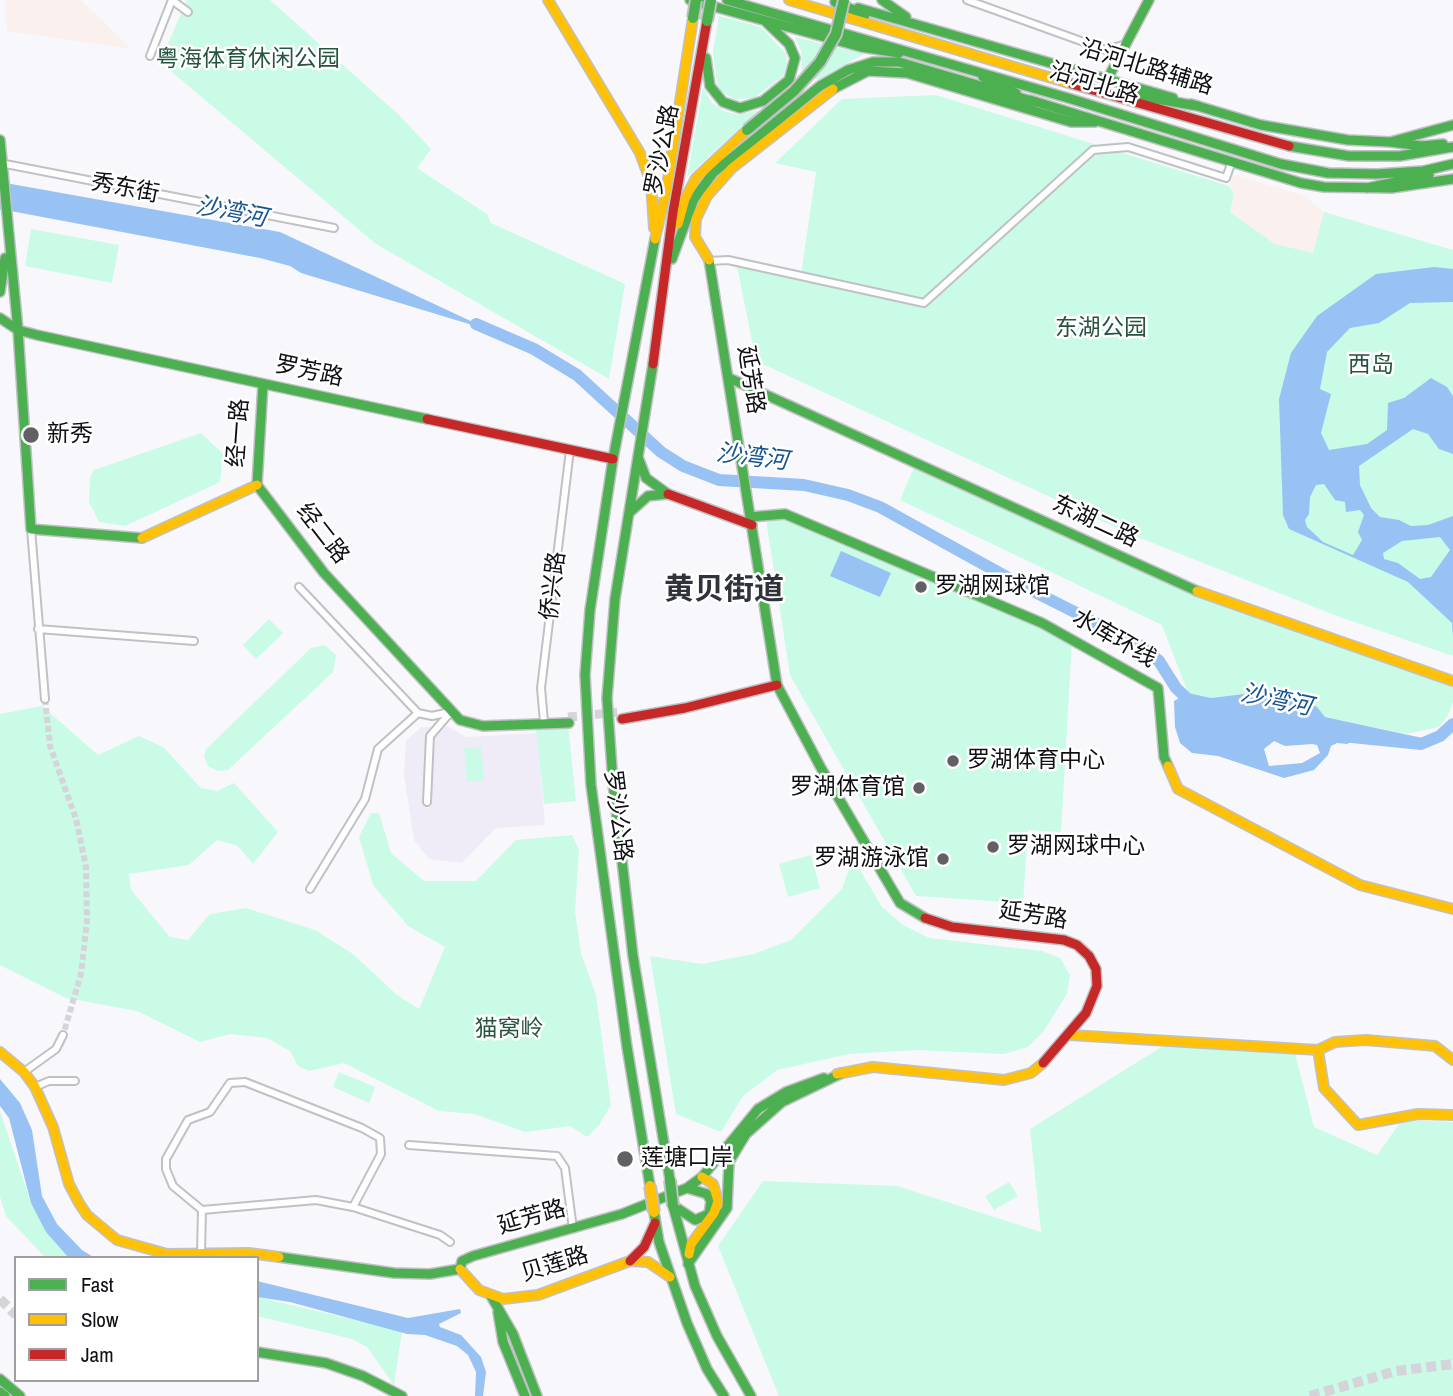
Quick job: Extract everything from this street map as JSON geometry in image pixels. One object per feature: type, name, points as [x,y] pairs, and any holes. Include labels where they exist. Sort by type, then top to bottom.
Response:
[{"type":"main road","points":[[548,0],[647,170],[654,204],[651,258]]},
{"type":"main road","points":[[690,0],[861,47],[934,59]]},
{"type":"main road","name":"罗沙公路","points":[[673,1206],[633,956],[610,743],[609,654],[627,515],[667,274],[673,212],[705,39],[696,0]]},
{"type":"main road","points":[[701,19],[704,0]]},
{"type":"main road","name":"罗沙公路","points":[[654,1218],[613,950],[584,707],[590,610],[614,455],[651,258],[701,19],[711,0]]},
{"type":"main road","name":"沿河北路","points":[[727,0],[961,66],[1255,157],[1328,173],[1403,173],[1453,166]]},
{"type":"main road","name":"沿河北路","points":[[789,0],[1289,146],[1349,156],[1400,156],[1453,146]]},
{"type":"main road","points":[[882,0],[898,13],[939,31]]},
{"type":"main road","points":[[667,274],[681,210],[690,189],[707,165],[794,91],[820,62],[836,34],[836,1],[896,30]]},
{"type":"main road","name":"沿河北路辅路","points":[[836,1],[1304,134],[1390,142],[1453,125]]},
{"type":"main road","points":[[1108,78],[1147,1]]},
{"type":"main road","points":[[705,39],[706,73],[715,96],[732,106],[756,105],[783,87],[794,66],[789,44],[765,21]]},
{"type":"main road","points":[[667,274],[694,199],[713,173],[820,86],[838,74],[861,65],[899,62],[1231,164],[1313,186],[1406,187],[1453,179]]},
{"type":"main road","points":[[961,66],[1035,102]]},
{"type":"main road","name":"延芳路","points":[[0,1052],[24,1072],[35,1087],[53,1127],[69,1184],[88,1214],[117,1240],[134,1247],[167,1254],[249,1253],[415,1275],[460,1269],[462,1261],[473,1256],[573,1229],[687,1188],[702,1177],[746,1122],[771,1099],[802,1084],[859,1068],[890,1067],[1004,1080],[1031,1073],[1043,1065],[1086,1013],[1097,986],[1096,969],[1089,957],[1077,945],[1048,937],[933,923],[914,914],[900,903],[821,768],[777,685],[709,261],[694,229],[702,204],[713,187],[732,168],[837,86],[857,75],[878,70],[906,73],[1072,122],[1101,122]]},
{"type":"main road","points":[[1101,91],[1198,106]]},
{"type":"main road","points":[[0,140],[5,221],[18,330],[31,529],[145,538],[257,485]]},
{"type":"main road","points":[[1390,142],[1453,146]]},
{"type":"main road","points":[[1367,188],[1393,185],[1453,166]]},
{"type":"main road","points":[[0,292],[5,221]]},
{"type":"main road","name":"罗芳路","points":[[0,318],[18,330],[570,450],[614,455]]},
{"type":"main road","name":"东湖二路","points":[[729,378],[1195,590],[1448,680]]},
{"type":"main road","name":"经一路","points":[[257,485],[263,384]]},
{"type":"main road","points":[[637,456],[646,478],[668,495]]},
{"type":"main road","name":"经二路","points":[[257,485],[324,573],[450,712],[470,724],[484,726],[568,720]]},
{"type":"main road","points":[[627,515],[644,498],[668,495],[750,516]]},
{"type":"main road","name":"水库环线","points":[[750,516],[785,514],[1042,623],[1079,642],[1158,688],[1164,757],[1178,789],[1360,885],[1453,909]]},
{"type":"main road","points":[[622,715],[685,708],[777,685]]},
{"type":"main road","points":[[1070,1035],[1180,1044],[1318,1050],[1335,1042],[1366,1040],[1435,1046],[1453,1060]]},
{"type":"main road","points":[[1318,1050],[1324,1088],[1358,1125],[1418,1114],[1453,1115]]},
{"type":"main road","points":[[688,1264],[727,1208],[729,1162],[746,1134],[782,1102],[842,1073]]},
{"type":"main road","points":[[688,1264],[691,1244],[714,1213],[718,1201],[713,1184],[702,1177]]},
{"type":"main road","points":[[673,1206],[695,1220],[705,1218],[709,1214],[711,1201],[707,1194],[687,1188]]},
{"type":"main road","points":[[673,1206],[688,1264],[717,1336],[751,1396]]},
{"type":"main road","points":[[630,1261],[643,1247],[654,1218]]},
{"type":"main road","points":[[654,1218],[670,1277],[695,1344],[724,1396]]},
{"type":"main road","points":[[630,1261],[648,1262],[670,1277]]},
{"type":"main road","name":"贝莲路","points":[[491,1296],[514,1298],[538,1295],[630,1261]]},
{"type":"main road","points":[[460,1269],[467,1280],[491,1296],[513,1334],[537,1396]]},
{"type":"main road","points":[[498,1312],[503,1342],[525,1396]]},
{"type":"main road","points":[[259,1352],[326,1363],[363,1376],[402,1396]]},
{"type":"main road","points":[[0,1379],[20,1396]]},
{"type":"main road","points":[[0,1392],[5,1396]]},
{"type":"street","points":[[150,56],[172,0],[188,12]]},
{"type":"street","points":[[967,0],[1106,50],[1126,44]]},
{"type":"street","points":[[709,261],[728,260],[924,303],[1093,150],[1128,147],[1226,178],[1231,164]]},
{"type":"street","name":"秀东街","points":[[1,167],[334,228]]},
{"type":"street","name":"侨兴路","points":[[544,722],[541,688],[570,450]]},
{"type":"street","points":[[31,529],[45,699]]},
{"type":"street","points":[[299,587],[418,713],[432,716],[450,712]]},
{"type":"street","points":[[38,629],[194,641]]},
{"type":"street","points":[[427,802],[430,736],[450,712]]},
{"type":"street","points":[[310,889],[365,800],[378,749],[418,713]]},
{"type":"street","points":[[24,1072],[56,1049],[63,1035]]},
{"type":"street","points":[[35,1087],[49,1081],[75,1081]]},
{"type":"street","points":[[353,1207],[381,1154],[380,1138],[297,1103],[237,1082],[225,1087],[210,1112],[188,1120],[166,1159],[166,1169],[173,1186],[202,1210],[300,1200],[353,1207],[440,1235],[450,1242]]},
{"type":"street","points":[[408,1145],[557,1156],[565,1168],[573,1229]]},
{"type":"street","points":[[201,1253],[202,1210]]},
{"type":"shaded area","points":[[5,0],[81,0],[131,49],[7,31]]},
{"type":"shaded area","points":[[1233,175],[1303,195],[1324,212],[1313,254],[1275,244],[1230,212],[1234,194],[1229,186]]},
{"type":"shaded area","points":[[447,726],[466,737],[537,733],[545,825],[496,828],[462,863],[429,859],[414,840],[404,775],[406,741],[421,727]]},
{"type":"green space","name":"粤海体育休闲公园","points":[[187,0],[270,0],[399,115],[431,149],[417,168],[487,214],[491,223],[625,284],[609,379],[376,244],[160,62]]},
{"type":"green space","points":[[719,16],[761,27],[786,54],[787,64],[783,76],[754,98],[734,99],[721,91],[717,83],[713,52]]},
{"type":"green space","points":[[795,37],[864,54],[818,80],[802,71],[801,51]]},
{"type":"green space","points":[[703,87],[712,103],[724,111],[738,115],[759,110],[687,177]]},
{"type":"green space","name":"东湖公园","points":[[936,95],[1229,186],[1234,194],[1230,212],[1275,244],[1313,253],[1324,212],[1453,250],[1453,656],[1337,616],[1130,534],[756,361],[737,266],[800,281],[816,172],[775,163],[842,99]]},
{"type":"green space","points":[[31,229],[119,245],[112,283],[25,266]]},
{"type":"green space","points":[[201,433],[223,454],[220,482],[125,526],[99,522],[89,502],[90,477],[94,470]]},
{"type":"green space","points":[[914,467],[1190,593],[1453,687],[1453,702],[1448,715],[1439,727],[1406,734],[1325,717],[1293,699],[1260,692],[1211,698],[1188,693],[1162,625],[900,500]]},
{"type":"green space","name":"罗湖体育中心","points":[[786,511],[1044,619],[1072,640],[1061,832],[1028,830],[1023,903],[916,896],[790,675],[765,513]]},
{"type":"green space","points":[[269,619],[283,633],[256,659],[243,645]]},
{"type":"green space","points":[[325,645],[336,655],[333,672],[228,770],[218,771],[208,766],[204,756],[206,749],[311,648]]},
{"type":"green space","name":"猫窝岭","points":[[42,706],[98,755],[139,736],[163,747],[201,788],[217,791],[234,783],[278,832],[253,864],[238,846],[217,840],[189,865],[129,874],[131,890],[170,937],[188,940],[210,914],[246,908],[315,930],[353,954],[397,995],[419,1009],[445,947],[408,926],[373,885],[359,837],[371,813],[379,813],[391,853],[424,881],[476,881],[516,840],[572,835],[579,850],[575,911],[581,953],[596,995],[611,1105],[599,1125],[587,1137],[570,1126],[525,1132],[474,1114],[439,1111],[344,1063],[309,1071],[298,1066],[290,1051],[267,1038],[230,1034],[200,1042],[137,1011],[66,998],[0,965],[0,714]]},
{"type":"green space","points":[[568,724],[576,801],[544,804],[536,728]]},
{"type":"green space","points":[[481,747],[484,781],[467,782],[464,748]]},
{"type":"green space","points":[[811,855],[820,888],[788,897],[779,864]]},
{"type":"green space","points":[[853,858],[882,907],[903,925],[929,938],[1042,951],[1060,958],[1070,975],[1067,994],[1043,1032],[1028,1047],[1004,1054],[916,1050],[849,1054],[777,1070],[743,1096],[721,1132],[676,1114],[650,956],[702,964],[754,954],[791,940],[842,889]]},
{"type":"green space","points":[[1163,1046],[1295,1053],[1314,1127],[1377,1155],[1402,1120],[1453,1122],[1453,1396],[779,1396],[718,1246],[763,1181],[897,1186],[1041,1232],[1030,1129]]},
{"type":"green space","points":[[339,1072],[375,1087],[369,1103],[333,1087]]},
{"type":"green space","points":[[0,1111],[31,1203],[68,1256],[44,1256],[6,1216],[0,1197]]},
{"type":"green space","points":[[1009,1182],[1018,1196],[994,1210],[985,1196]]},
{"type":"green space","points":[[259,1297],[402,1331],[394,1385],[367,1347],[352,1339],[259,1316]]},
{"type":"water","points":[[0,182],[280,232],[492,331],[260,258],[0,209]]},
{"type":"water","points":[[1434,267],[1453,269],[1453,302],[1410,303],[1379,323],[1350,328],[1327,352],[1320,389],[1331,394],[1321,433],[1329,450],[1367,444],[1387,430],[1388,403],[1404,398],[1431,378],[1447,387],[1453,396],[1453,454],[1439,449],[1428,434],[1413,429],[1359,466],[1360,485],[1371,508],[1380,517],[1399,520],[1411,526],[1428,525],[1453,516],[1453,637],[1452,623],[1408,582],[1289,529],[1283,515],[1279,399],[1291,353],[1317,316],[1376,274]],"holes":[[[1324,484],[1335,500],[1345,502],[1346,512],[1360,510],[1364,515],[1358,532],[1362,540],[1353,555],[1323,542],[1307,527],[1305,520],[1309,514],[1310,497],[1316,485]],[[1440,537],[1450,550],[1431,577],[1420,579],[1398,563],[1384,559],[1383,553],[1402,541]]]},
{"type":"water","points":[[841,551],[891,573],[880,597],[830,576]]},
{"type":"water","points":[[1260,692],[1279,698],[1303,700],[1317,707],[1325,717],[1427,739],[1406,743],[1360,738],[1347,744],[1337,743],[1331,746],[1328,755],[1314,770],[1284,778],[1218,756],[1192,753],[1180,743],[1175,727],[1174,701],[1188,693],[1211,698]],"holes":[[[1274,741],[1285,746],[1312,744],[1317,745],[1320,753],[1302,763],[1269,766],[1264,749]]]},
{"type":"water","points":[[0,1079],[20,1103],[32,1130],[42,1196],[57,1224],[82,1250],[92,1256],[67,1256],[46,1232],[31,1203],[9,1118],[0,1106]]},
{"type":"water","points":[[259,1281],[408,1318],[460,1309],[461,1313],[439,1324],[440,1327],[461,1335],[481,1357],[486,1372],[483,1396],[475,1396],[476,1372],[468,1355],[457,1346],[425,1335],[407,1334],[290,1302],[259,1297]]},
{"type":"waterway","name":"沙湾河","points":[[476,324],[534,349],[577,375],[661,452],[683,466],[719,480],[804,485],[848,495],[880,507],[1023,586],[1138,644],[1159,661],[1176,688],[1194,705]]},
{"type":"waterway","name":"沙湾河","points":[[1352,737],[1421,744],[1440,736],[1453,724]]},
{"type":"tunnel","points":[[45,699],[50,746],[76,819],[86,867],[87,921],[81,974],[63,1035]]},
{"type":"tunnel","points":[[568,717],[621,712]]},
{"type":"tunnel","points":[[0,1299],[14,1313]]},
{"type":"tunnel","points":[[1310,1396],[1396,1371],[1453,1364]]},
{"type":"traffic: fast","points":[[690,0],[861,47],[899,53]]},
{"type":"traffic: fast","points":[[693,18],[696,0]]},
{"type":"traffic: fast","points":[[707,21],[711,0]]},
{"type":"traffic: fast","points":[[727,0],[1068,98],[1281,164],[1328,173],[1377,174],[1423,171],[1453,164]]},
{"type":"traffic: fast","points":[[747,130],[794,91],[820,62],[836,34],[844,0]]},
{"type":"traffic: fast","points":[[882,0],[906,17]]},
{"type":"traffic: fast","points":[[1108,78],[1149,0]]},
{"type":"traffic: fast","points":[[835,2],[865,15]]},
{"type":"traffic: fast","points":[[858,8],[1173,98]]},
{"type":"traffic: fast","points":[[706,58],[710,86],[723,102],[740,108],[763,101],[789,80],[795,58],[789,44],[765,21]]},
{"type":"traffic: fast","points":[[672,259],[694,199],[713,173],[820,86],[848,70],[873,62],[899,62],[1035,102]]},
{"type":"traffic: fast","points":[[833,89],[868,71],[907,73],[1071,122],[1095,122]]},
{"type":"traffic: fast","points":[[983,77],[1016,93]]},
{"type":"traffic: fast","points":[[1139,96],[1198,106]]},
{"type":"traffic: fast","points":[[1030,100],[1301,183],[1324,187],[1392,188],[1453,179]]},
{"type":"traffic: fast","points":[[1191,104],[1261,125],[1348,140],[1390,142],[1453,125]]},
{"type":"traffic: fast","points":[[0,140],[18,330],[31,529],[142,538]]},
{"type":"traffic: fast","points":[[1390,142],[1422,146],[1443,144]]},
{"type":"traffic: fast","points":[[1289,146],[1349,156],[1400,156],[1453,147]]},
{"type":"traffic: fast","points":[[1367,188],[1429,175]]},
{"type":"traffic: fast","points":[[650,1186],[627,1047],[591,785],[585,675],[590,610],[613,459],[655,239]]},
{"type":"traffic: fast","points":[[0,292],[5,258]]},
{"type":"traffic: fast","points":[[709,260],[777,685],[821,768],[900,903],[925,918]]},
{"type":"traffic: fast","points":[[0,318],[18,330],[37,335],[427,419]]},
{"type":"traffic: fast","points":[[653,364],[615,599],[607,698],[613,783],[633,956],[670,1180]]},
{"type":"traffic: fast","points":[[729,378],[1197,591]]},
{"type":"traffic: fast","points":[[257,485],[263,384]]},
{"type":"traffic: fast","points":[[638,457],[646,478],[668,494]]},
{"type":"traffic: fast","points":[[257,485],[324,573],[460,720],[483,726],[569,723]]},
{"type":"traffic: fast","points":[[629,513],[648,496],[668,494]]},
{"type":"traffic: fast","points":[[750,517],[785,514],[1042,623],[1158,688],[1164,757],[1168,766]]},
{"type":"traffic: fast","points":[[688,1264],[727,1208],[729,1162],[746,1134],[782,1102],[842,1073]]},
{"type":"traffic: fast","points":[[460,1269],[462,1261],[473,1256],[622,1214],[687,1188],[702,1177],[758,1109],[786,1092],[824,1078]]},
{"type":"traffic: fast","points":[[670,1180],[673,1206]]},
{"type":"traffic: fast","points":[[674,1206],[695,1220],[709,1214],[711,1201],[707,1194],[687,1188]]},
{"type":"traffic: fast","points":[[673,1206],[695,1286],[717,1336],[751,1396]]},
{"type":"traffic: fast","points":[[654,1212],[659,1242],[687,1323],[707,1369],[724,1396]]},
{"type":"traffic: fast","points":[[279,1257],[394,1273],[430,1274],[460,1269]]},
{"type":"traffic: fast","points":[[491,1296],[513,1334],[537,1396]]},
{"type":"traffic: fast","points":[[498,1312],[503,1342],[525,1396]]},
{"type":"traffic: fast","points":[[259,1352],[326,1363],[363,1376],[402,1396]]},
{"type":"traffic: fast","points":[[0,1379],[20,1396]]},
{"type":"traffic: fast","points":[[0,1392],[5,1396]]},
{"type":"traffic: slow","points":[[548,0],[640,153],[651,183],[654,228]]},
{"type":"traffic: slow","points":[[789,0],[1072,84]]},
{"type":"traffic: slow","points":[[655,239],[666,192],[693,18]]},
{"type":"traffic: slow","points":[[709,260],[695,237],[696,219],[707,196],[732,168],[833,89]]},
{"type":"traffic: slow","points":[[678,224],[685,199],[696,178],[747,130]]},
{"type":"traffic: slow","points":[[142,538],[257,485]]},
{"type":"traffic: slow","points":[[1197,591],[1453,681]]},
{"type":"traffic: slow","points":[[1168,766],[1178,789],[1360,885],[1453,909]]},
{"type":"traffic: slow","points":[[1070,1035],[1318,1050],[1335,1042],[1366,1040],[1435,1046],[1453,1060]]},
{"type":"traffic: slow","points":[[1318,1050],[1324,1088],[1358,1125],[1418,1114],[1453,1115]]},
{"type":"traffic: slow","points":[[0,1052],[24,1072],[35,1087],[53,1127],[69,1184],[79,1203],[87,1215],[117,1240],[167,1254],[249,1253],[279,1257]]},
{"type":"traffic: slow","points":[[837,1074],[873,1067],[1004,1080],[1031,1073],[1043,1063]]},
{"type":"traffic: slow","points":[[689,1254],[691,1244],[714,1213],[718,1201],[713,1184],[702,1177]]},
{"type":"traffic: slow","points":[[650,1186],[654,1212]]},
{"type":"traffic: slow","points":[[460,1269],[479,1290],[503,1299],[538,1295],[630,1261],[648,1262],[670,1277]]},
{"type":"traffic: jam","points":[[653,364],[673,212],[707,21]]},
{"type":"traffic: jam","points":[[1072,84],[1289,146]]},
{"type":"traffic: jam","points":[[427,419],[613,459]]},
{"type":"traffic: jam","points":[[668,494],[752,525]]},
{"type":"traffic: jam","points":[[622,719],[685,708],[777,685]]},
{"type":"traffic: jam","points":[[925,918],[952,927],[1064,940],[1077,945],[1089,956],[1096,969],[1097,986],[1086,1013],[1043,1063]]},
{"type":"traffic: jam","points":[[630,1261],[644,1247],[655,1223]]},
{"type":"place","name":"新秀","points":[[31,435]]},
{"type":"place","name":"罗湖网球馆","points":[[921,587]]},
{"type":"place","name":"罗湖体育中心","points":[[953,761]]},
{"type":"place","name":"罗湖体育馆","points":[[919,788]]},
{"type":"place","name":"罗湖网球中心","points":[[993,847]]},
{"type":"place","name":"罗湖游泳馆","points":[[943,859]]},
{"type":"place","name":"莲塘口岸","points":[[625,1159]]},
{"type":"district","name":"黄贝街道","points":[[724,591]]},
{"type":"park label","name":"西岛","points":[[1371,366]]}]
